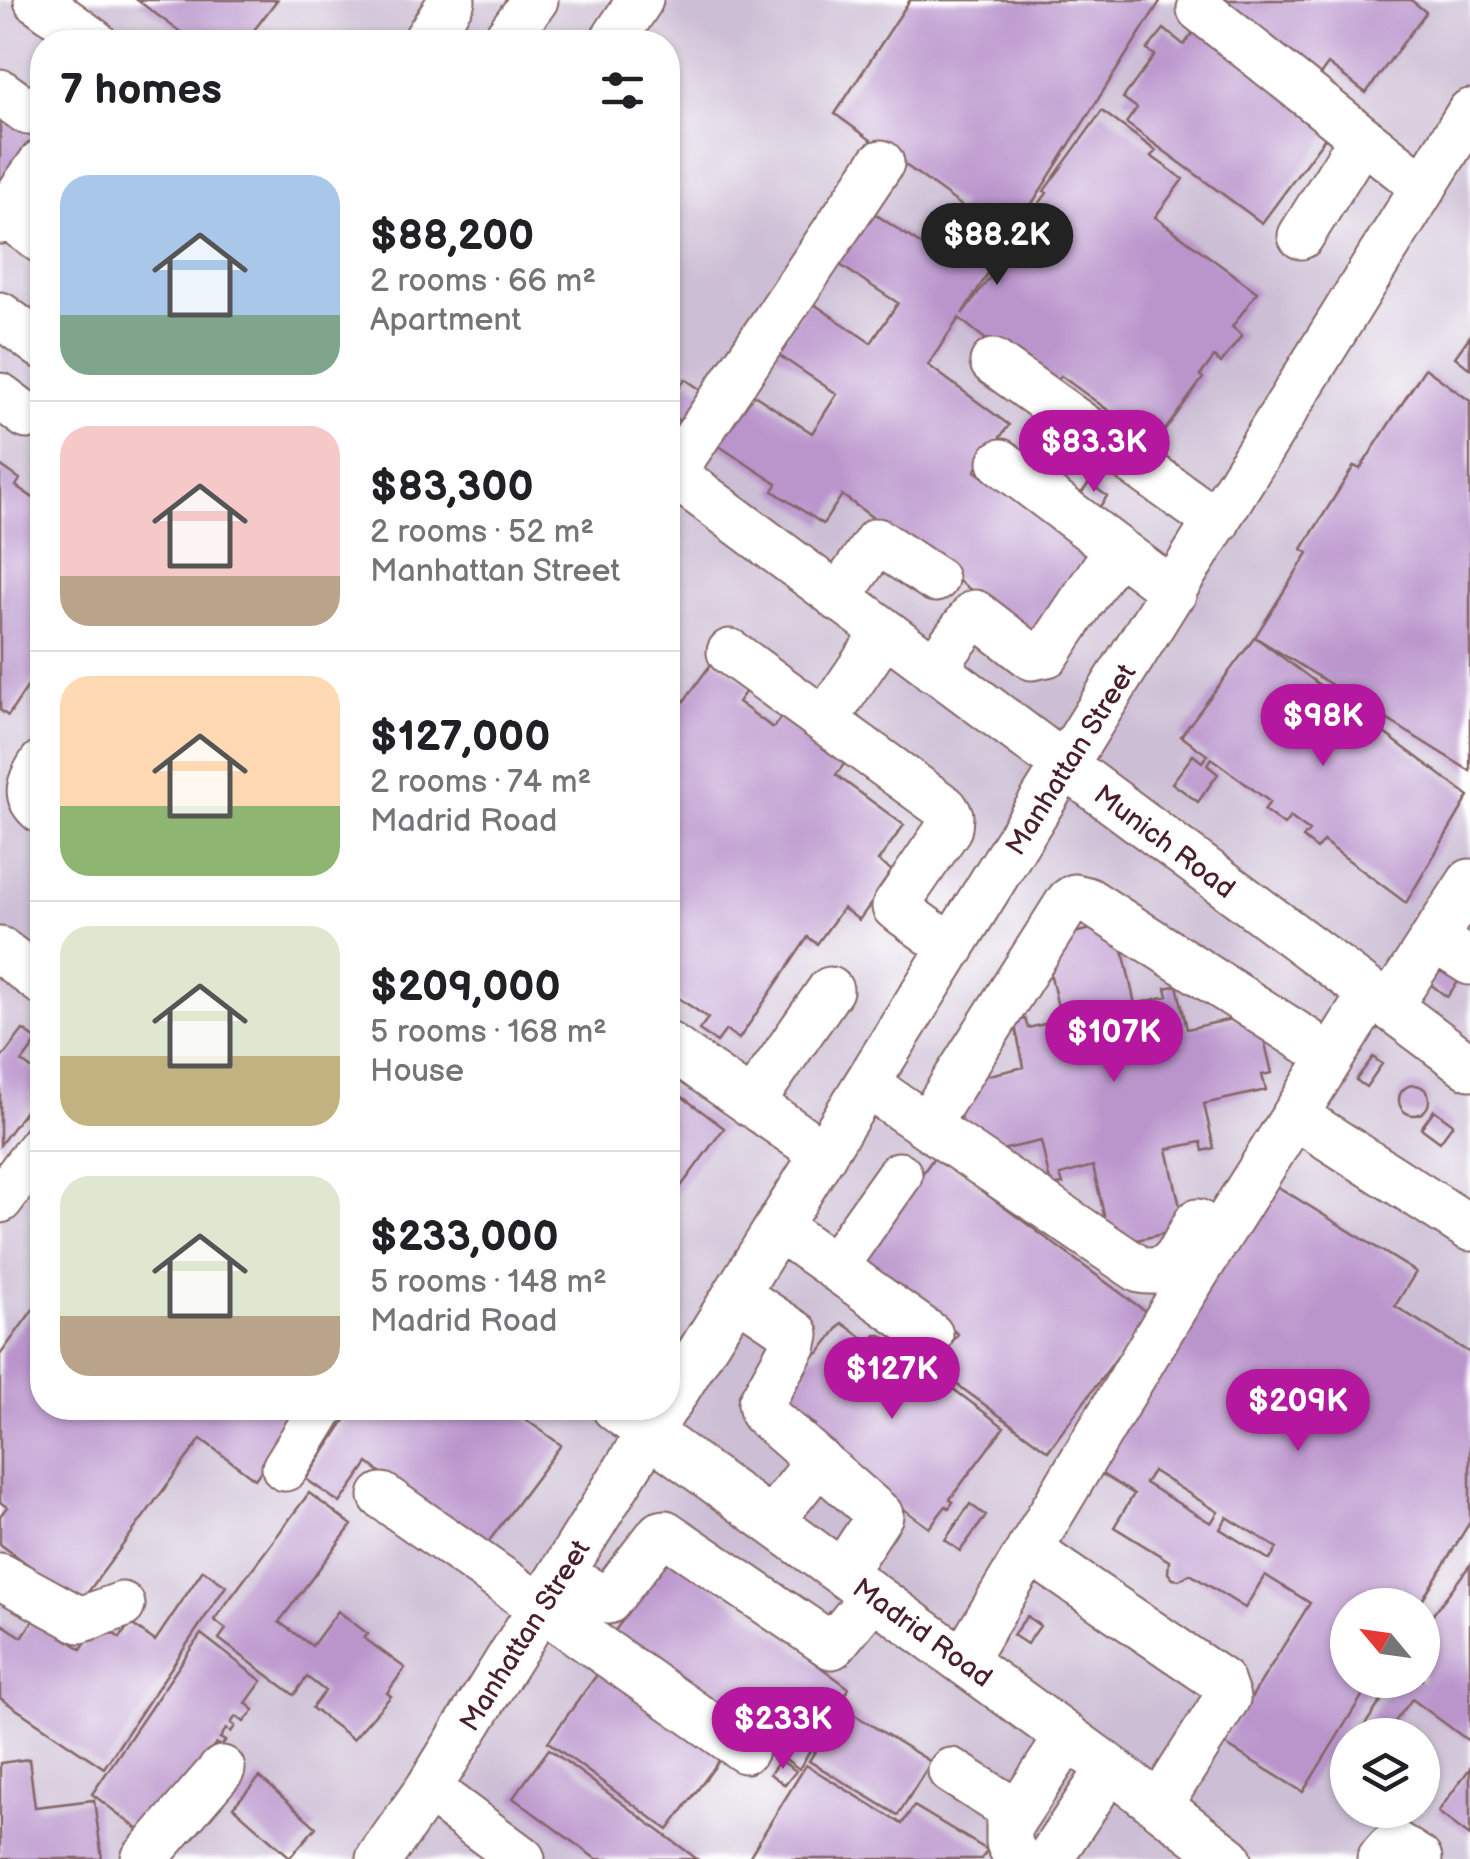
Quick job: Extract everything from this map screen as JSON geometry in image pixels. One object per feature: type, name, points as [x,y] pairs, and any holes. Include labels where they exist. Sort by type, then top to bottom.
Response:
[{"type":"street","points":[[37,0],[78,30]]},
{"type":"street","points":[[433,30],[452,0]]},
{"type":"street","points":[[513,30],[535,0]]},
{"type":"street","points":[[620,30],[640,0]]},
{"type":"street","points":[[1200,9],[1424,187]]},
{"type":"street","name":"Manhattan Street","points":[[680,1371],[736,1294],[1424,187],[1467,125]]},
{"type":"street","points":[[1301,236],[1362,138]]},
{"type":"street","points":[[680,457],[882,163]]},
{"type":"street","points":[[30,179],[2,218],[30,234]]},
{"type":"street","points":[[0,315],[30,337]]},
{"type":"street","points":[[993,362],[1217,522]]},
{"type":"street","points":[[1001,462],[1174,592]]},
{"type":"street","name":"Munich Road","points":[[680,480],[1470,1067]]},
{"type":"street","points":[[838,598],[877,542],[935,579]]},
{"type":"street","points":[[933,668],[975,613],[1032,657],[1047,654],[1117,549]]},
{"type":"street","points":[[826,719],[885,632]]},
{"type":"street","points":[[730,652],[945,808],[950,816],[949,828],[896,907],[952,948]]},
{"type":"street","points":[[866,1085],[1140,1270],[1163,1270],[1222,1183],[1308,1041],[1370,992],[1452,951],[1470,882]]},
{"type":"street","points":[[927,1125],[1075,897],[1087,900],[1308,1041]]},
{"type":"street","points":[[0,950],[30,973]]},
{"type":"street","points":[[752,1104],[830,990]]},
{"type":"street","points":[[963,1661],[1175,1306],[1370,992]]},
{"type":"street","points":[[680,1053],[824,1154]]},
{"type":"street","points":[[1295,1116],[1470,1228]]},
{"type":"street","points":[[0,1200],[30,1161]]},
{"type":"street","points":[[834,1267],[899,1175]]},
{"type":"street","points":[[778,1227],[930,1336]]},
{"type":"street","points":[[551,1590],[608,1601],[660,1534],[665,1533],[832,1646],[858,1584],[880,1514],[760,1410],[796,1334],[736,1294]]},
{"type":"street","points":[[285,1468],[315,1420]]},
{"type":"street","name":"Manhattan Street","points":[[379,1859],[428,1789],[551,1590],[645,1420]]},
{"type":"street","name":"Madrid Road","points":[[657,1420],[771,1522],[1229,1859]]},
{"type":"street","points":[[771,1522],[819,1461]]},
{"type":"street","points":[[382,1496],[551,1590],[745,1750]]},
{"type":"street","points":[[1030,1550],[1221,1681],[1226,1689],[1228,1698],[1159,1806]]},
{"type":"street","points":[[0,1576],[80,1620],[122,1604]]},
{"type":"street","points":[[1017,1859],[1009,1843],[1010,1826],[1068,1738]]},
{"type":"street","points":[[1049,1859],[1110,1768]]},
{"type":"street","points":[[144,1859],[222,1770]]},
{"type":"street","points":[[950,1772],[1016,1812]]},
{"type":"street","points":[[428,1789],[522,1859]]},
{"type":"street","points":[[1380,1859],[1397,1845],[1419,1859]]},
{"type":"shaded area","points":[[0,0],[1470,0],[1470,1859],[0,1859]]},
{"type":"building","points":[[137,0],[277,0],[254,30],[178,30]]},
{"type":"building","points":[[910,0],[1161,0],[962,314],[1018,241],[1014,238],[1047,193],[1044,191],[1102,111],[1156,151],[1151,156],[1183,179],[1155,217],[1257,292],[1232,327],[1242,335],[1221,363],[1214,357],[1144,459],[1127,447],[1138,432],[1061,376],[1050,391],[959,318],[928,365],[1009,425],[975,471],[1090,556],[1032,635],[842,495],[823,524],[773,491],[777,484],[713,442],[748,391],[812,433],[837,394],[774,352],[808,300],[871,343],[898,303],[834,261],[869,210],[932,252],[962,206],[835,114]]},
{"type":"building","points":[[1220,0],[1411,0],[1426,12],[1366,93],[1328,64],[1320,75]]},
{"type":"building","points":[[1197,27],[1333,127],[1262,223],[1126,123],[1137,108],[1123,98],[1155,55],[1147,50],[1164,29],[1184,45]]},
{"type":"building","points":[[0,116],[30,136],[30,142],[0,187]]},
{"type":"building","points":[[1470,336],[1470,369],[1455,357]]},
{"type":"building","points":[[1425,368],[1470,401],[1470,771],[1255,637],[1308,553],[1302,549],[1354,466],[1360,469]]},
{"type":"building","points":[[685,379],[713,398],[691,429],[680,421],[680,387]]},
{"type":"building","points":[[0,465],[20,479],[16,486],[30,496],[30,683],[8,716],[0,710]]},
{"type":"building","points":[[1089,483],[1107,496],[1099,508],[1080,495]]},
{"type":"building","points":[[1255,637],[1469,796],[1406,903],[1323,841],[1317,849],[1303,838],[1309,831],[1290,817],[1284,825],[1264,810],[1270,802],[1211,758],[1207,765],[1218,774],[1198,802],[1172,783],[1193,755],[1202,762],[1207,755],[1181,736]]},
{"type":"building","points":[[714,660],[749,687],[738,702],[773,728],[784,713],[847,760],[836,775],[904,825],[878,861],[894,872],[859,920],[843,908],[817,944],[808,937],[739,1039],[726,1030],[717,1042],[699,1030],[708,1018],[680,999],[680,707]]},
{"type":"building","points":[[1104,926],[1119,933],[1135,1004],[1168,996],[1166,988],[1177,985],[1187,1029],[1249,1015],[1261,1026],[1272,1073],[1262,1075],[1266,1090],[1204,1104],[1214,1148],[1203,1151],[1201,1142],[1167,1149],[1183,1220],[1169,1223],[1171,1232],[1124,1243],[1109,1237],[1093,1166],[1060,1175],[1063,1184],[1051,1186],[1041,1141],[979,1155],[966,1143],[956,1096],[963,1081],[1024,1067],[1014,1021],[1025,1019],[1028,1028],[1061,1020],[1045,950],[1057,937]]},
{"type":"building","points":[[1438,961],[1461,978],[1447,997],[1425,980]]},
{"type":"building","points":[[23,1030],[30,1035],[30,1051],[22,1062],[30,1068],[30,1104],[0,1145],[0,1060]]},
{"type":"building","points":[[1373,1057],[1382,1064],[1366,1087],[1356,1080]]},
{"type":"building","points":[[1414,1085],[1425,1089],[1429,1100],[1425,1111],[1414,1115],[1403,1111],[1399,1100],[1403,1089]]},
{"type":"building","points":[[680,1095],[724,1128],[680,1188]]},
{"type":"building","points":[[1434,1110],[1453,1124],[1440,1142],[1421,1128]]},
{"type":"building","points":[[935,1156],[1149,1314],[1048,1451],[933,1367],[958,1334],[859,1261],[918,1171],[922,1174]]},
{"type":"building","points":[[1262,1177],[1416,1272],[1395,1306],[1470,1353],[1470,1522],[1429,1588],[1330,1588],[1330,1698],[1361,1698],[1349,1718],[1330,1718],[1330,1748],[1303,1792],[1223,1743],[1310,1603],[1265,1575],[1245,1608],[1190,1574],[1173,1579],[1168,1573],[1169,1561],[1114,1527],[1134,1494],[1084,1463]],"holes":[[[1153,1471],[1218,1512],[1211,1523],[1145,1483]],[[1227,1517],[1277,1548],[1270,1560],[1220,1529]]]},
{"type":"building","points":[[30,1314],[30,1420],[298,1420],[255,1479],[201,1439],[80,1603],[0,1544],[0,1516],[7,1507],[0,1502],[0,1355]]},
{"type":"building","points":[[842,1323],[874,1346],[872,1340],[881,1335],[1004,1427],[950,1499],[953,1502],[949,1508],[946,1506],[929,1528],[806,1437],[815,1425],[783,1402],[806,1371],[807,1359],[819,1353]]},
{"type":"building","points":[[345,1420],[527,1420],[561,1445],[483,1549],[368,1463],[340,1503],[306,1479]]},
{"type":"building","points":[[309,1493],[352,1525],[279,1622],[312,1646],[338,1611],[368,1634],[364,1638],[405,1668],[387,1693],[391,1696],[353,1739],[312,1708],[325,1691],[307,1677],[294,1695],[219,1639],[226,1629],[214,1620]]},
{"type":"building","points":[[970,1504],[986,1516],[960,1551],[945,1540]]},
{"type":"building","points":[[670,1556],[849,1688],[799,1769],[614,1632]]},
{"type":"building","points":[[1470,1565],[1470,1742],[1412,1699],[1398,1718],[1370,1718],[1383,1698],[1440,1698],[1440,1605]]},
{"type":"building","points":[[203,1570],[226,1586],[104,1768],[0,1698],[0,1623],[22,1637],[35,1618],[81,1649],[98,1623],[120,1638],[130,1623],[155,1641]]},
{"type":"building","points":[[1027,1616],[1040,1626],[1027,1644],[1013,1635]]},
{"type":"building","points":[[201,1634],[262,1681],[246,1703],[254,1710],[244,1722],[236,1716],[231,1732],[226,1729],[220,1738],[225,1741],[221,1747],[216,1743],[147,1836],[92,1794]]},
{"type":"building","points":[[604,1665],[724,1754],[668,1830],[548,1742]]},
{"type":"building","points":[[842,1707],[931,1762],[898,1815],[809,1761]]},
{"type":"building","points":[[549,1749],[697,1859],[596,1859],[513,1798]]},
{"type":"building","points":[[29,1759],[35,1807],[94,1800],[102,1859],[0,1859],[0,1763]]},
{"type":"building","points":[[780,1760],[796,1771],[785,1785],[770,1774]]},
{"type":"building","points":[[806,1765],[902,1824],[914,1806],[987,1850],[982,1859],[748,1859]]},
{"type":"building","points":[[1470,1768],[1470,1836],[1440,1814]]},
{"type":"building","points":[[260,1777],[316,1827],[290,1857],[233,1807]]}]
